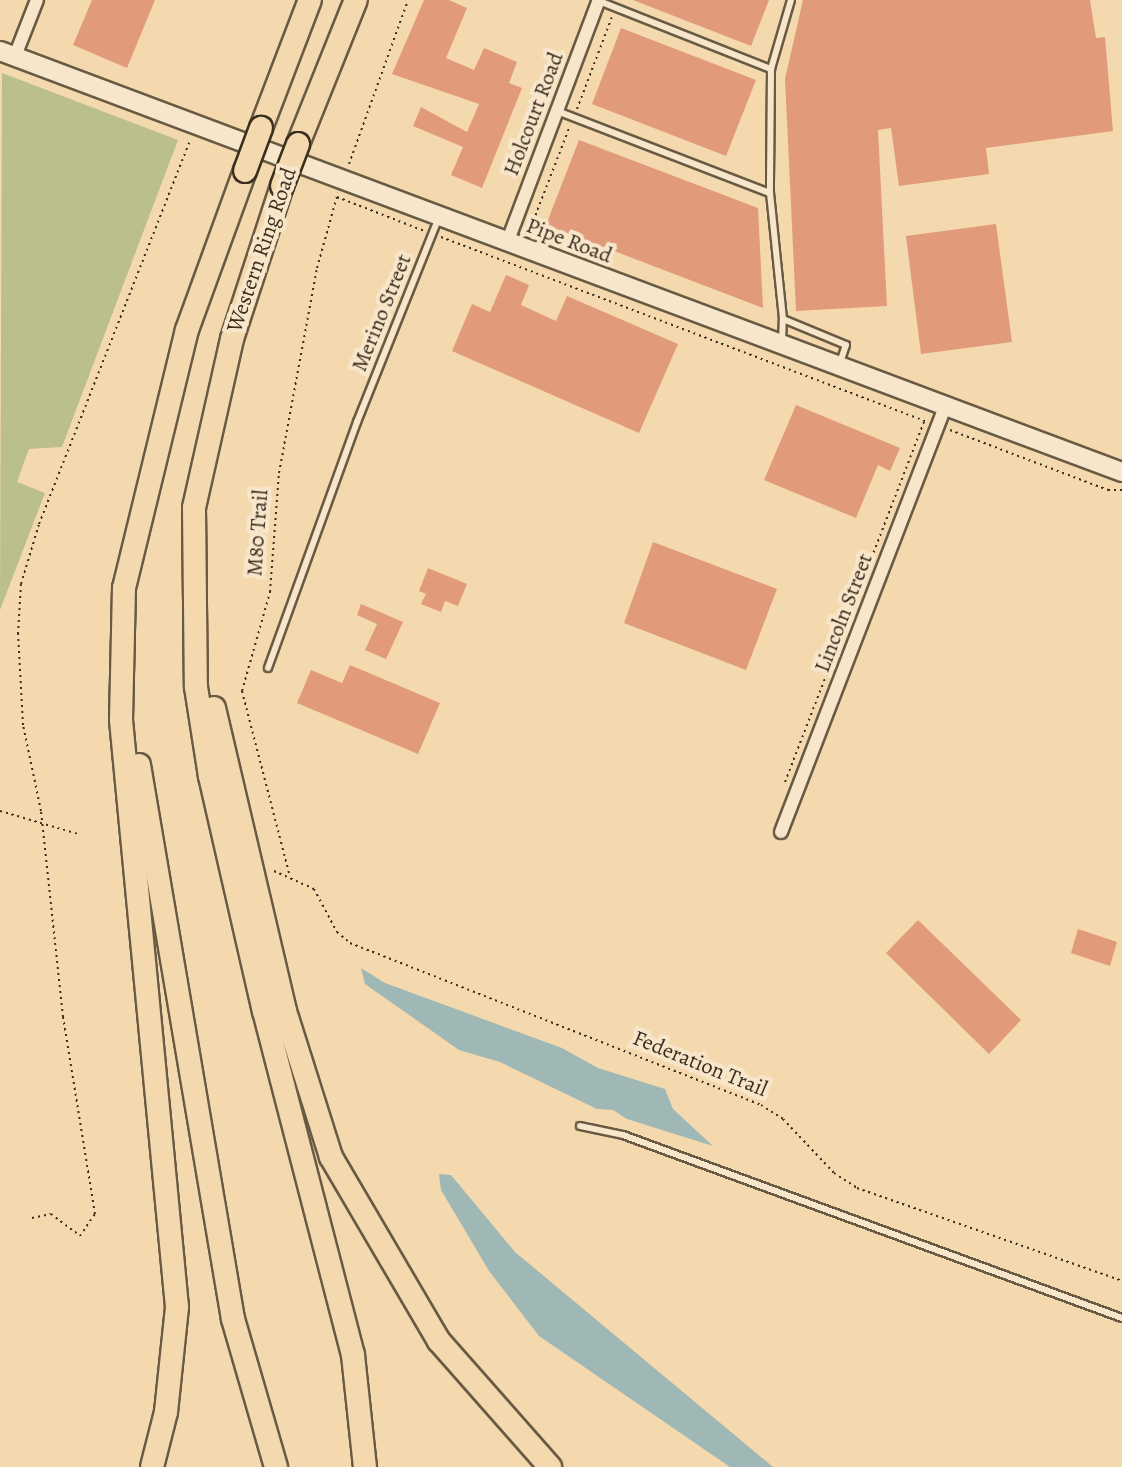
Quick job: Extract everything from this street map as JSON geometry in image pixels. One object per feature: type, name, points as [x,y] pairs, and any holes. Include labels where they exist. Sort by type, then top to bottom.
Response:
[{"type":"highway","name":"Western Ring Road","points":[[145,501],[187,330],[310,0]]},
{"type":"highway","name":"Western Ring Road","points":[[194,508],[232,339],[282,186],[356,0]]},
{"type":"highway","points":[[145,501],[124,588],[121,720],[177,1307],[166,1412],[152,1467]]},
{"type":"highway","points":[[145,501],[134,590],[141,789],[233,1319],[276,1467]]},
{"type":"highway","points":[[194,508],[196,687],[210,776],[353,1355],[365,1467]]},
{"type":"highway","points":[[194,508],[210,688],[227,773],[285,1011],[331,1157],[439,1341],[550,1467]]},
{"type":"street","points":[[8,54],[37,0]]},
{"type":"street","name":"Holcourt Road","points":[[507,243],[599,1]]},
{"type":"street","name":"Pipe Road","points":[[8,54],[197,125],[436,226],[507,243],[838,368],[941,417],[1122,472]]},
{"type":"street","name":"Lincoln Street","points":[[781,832],[941,417]]},
{"type":"lane","points":[[782,348],[783,319],[770,193],[771,69],[791,0]]},
{"type":"lane","points":[[599,1],[771,69]]},
{"type":"lane","points":[[557,111],[770,193]]},
{"type":"lane","name":"Merino Street","points":[[268,668],[357,422],[436,226]]},
{"type":"lane","points":[[783,319],[846,345],[838,368]]},
{"type":"lane","points":[[580,1126],[623,1135],[1122,1318]]},
{"type":"path","points":[[349,163],[408,0]]},
{"type":"path","points":[[32,1218],[47,1213],[80,1236],[95,1214],[63,1017],[43,826],[23,725],[18,634],[21,584],[39,524],[197,125]]},
{"type":"path","name":"M80 Trail","points":[[289,874],[242,691],[270,592],[279,473],[317,268],[339,191]]},
{"type":"path","points":[[336,197],[436,226],[924,420],[941,417],[1122,490]]},
{"type":"path","points":[[785,782],[924,420]]},
{"type":"path","points":[[0,811],[78,834]]},
{"type":"path","name":"Federation Trail","points":[[274,871],[289,874],[314,889],[337,932],[350,943],[761,1105],[783,1119],[834,1173],[857,1188],[1122,1281]]},
{"type":"green space","points":[[2,73],[178,140],[62,447],[29,449],[17,482],[45,493],[0,610]]},
{"type":"water","points":[[361,968],[385,983],[562,1048],[598,1068],[665,1089],[673,1109],[713,1146],[627,1119],[613,1110],[597,1109],[500,1062],[459,1050],[365,984]]},
{"type":"water","points":[[439,1174],[451,1175],[515,1252],[773,1467],[730,1467],[539,1336],[489,1271],[441,1190]]},
{"type":"building","points":[[92,0],[155,0],[127,68],[73,45]]},
{"type":"building","points":[[424,0],[449,0],[467,8],[446,58],[474,70],[484,48],[517,62],[509,83],[522,88],[482,188],[451,175],[463,147],[413,126],[421,107],[467,132],[479,104],[392,74]]},
{"type":"building","points":[[633,0],[769,0],[751,46]]},
{"type":"building","points":[[803,0],[1090,0],[1096,38],[1105,37],[1113,131],[986,148],[989,174],[899,186],[891,128],[878,130],[887,306],[796,311],[785,79]]},
{"type":"building","points":[[621,28],[756,80],[726,156],[592,104]]},
{"type":"building","points":[[579,140],[758,208],[763,308],[546,225]]},
{"type":"building","points":[[996,224],[1012,342],[921,354],[906,236]]},
{"type":"building","points":[[506,275],[529,285],[521,305],[556,321],[567,296],[678,344],[639,433],[452,351],[472,304],[490,312]]},
{"type":"building","points":[[796,405],[900,448],[890,471],[878,465],[856,518],[764,480]]},
{"type":"building","points":[[653,542],[777,589],[746,670],[624,623]]},
{"type":"building","points":[[428,568],[467,584],[458,606],[445,601],[441,612],[421,604],[426,594],[419,591]]},
{"type":"building","points":[[361,604],[403,622],[386,659],[365,650],[377,624],[357,615]]},
{"type":"building","points":[[350,665],[440,703],[418,754],[297,703],[311,670],[342,683]]},
{"type":"building","points":[[918,920],[1021,1020],[989,1054],[886,953]]},
{"type":"building","points":[[1078,929],[1117,942],[1110,966],[1071,953]]}]
